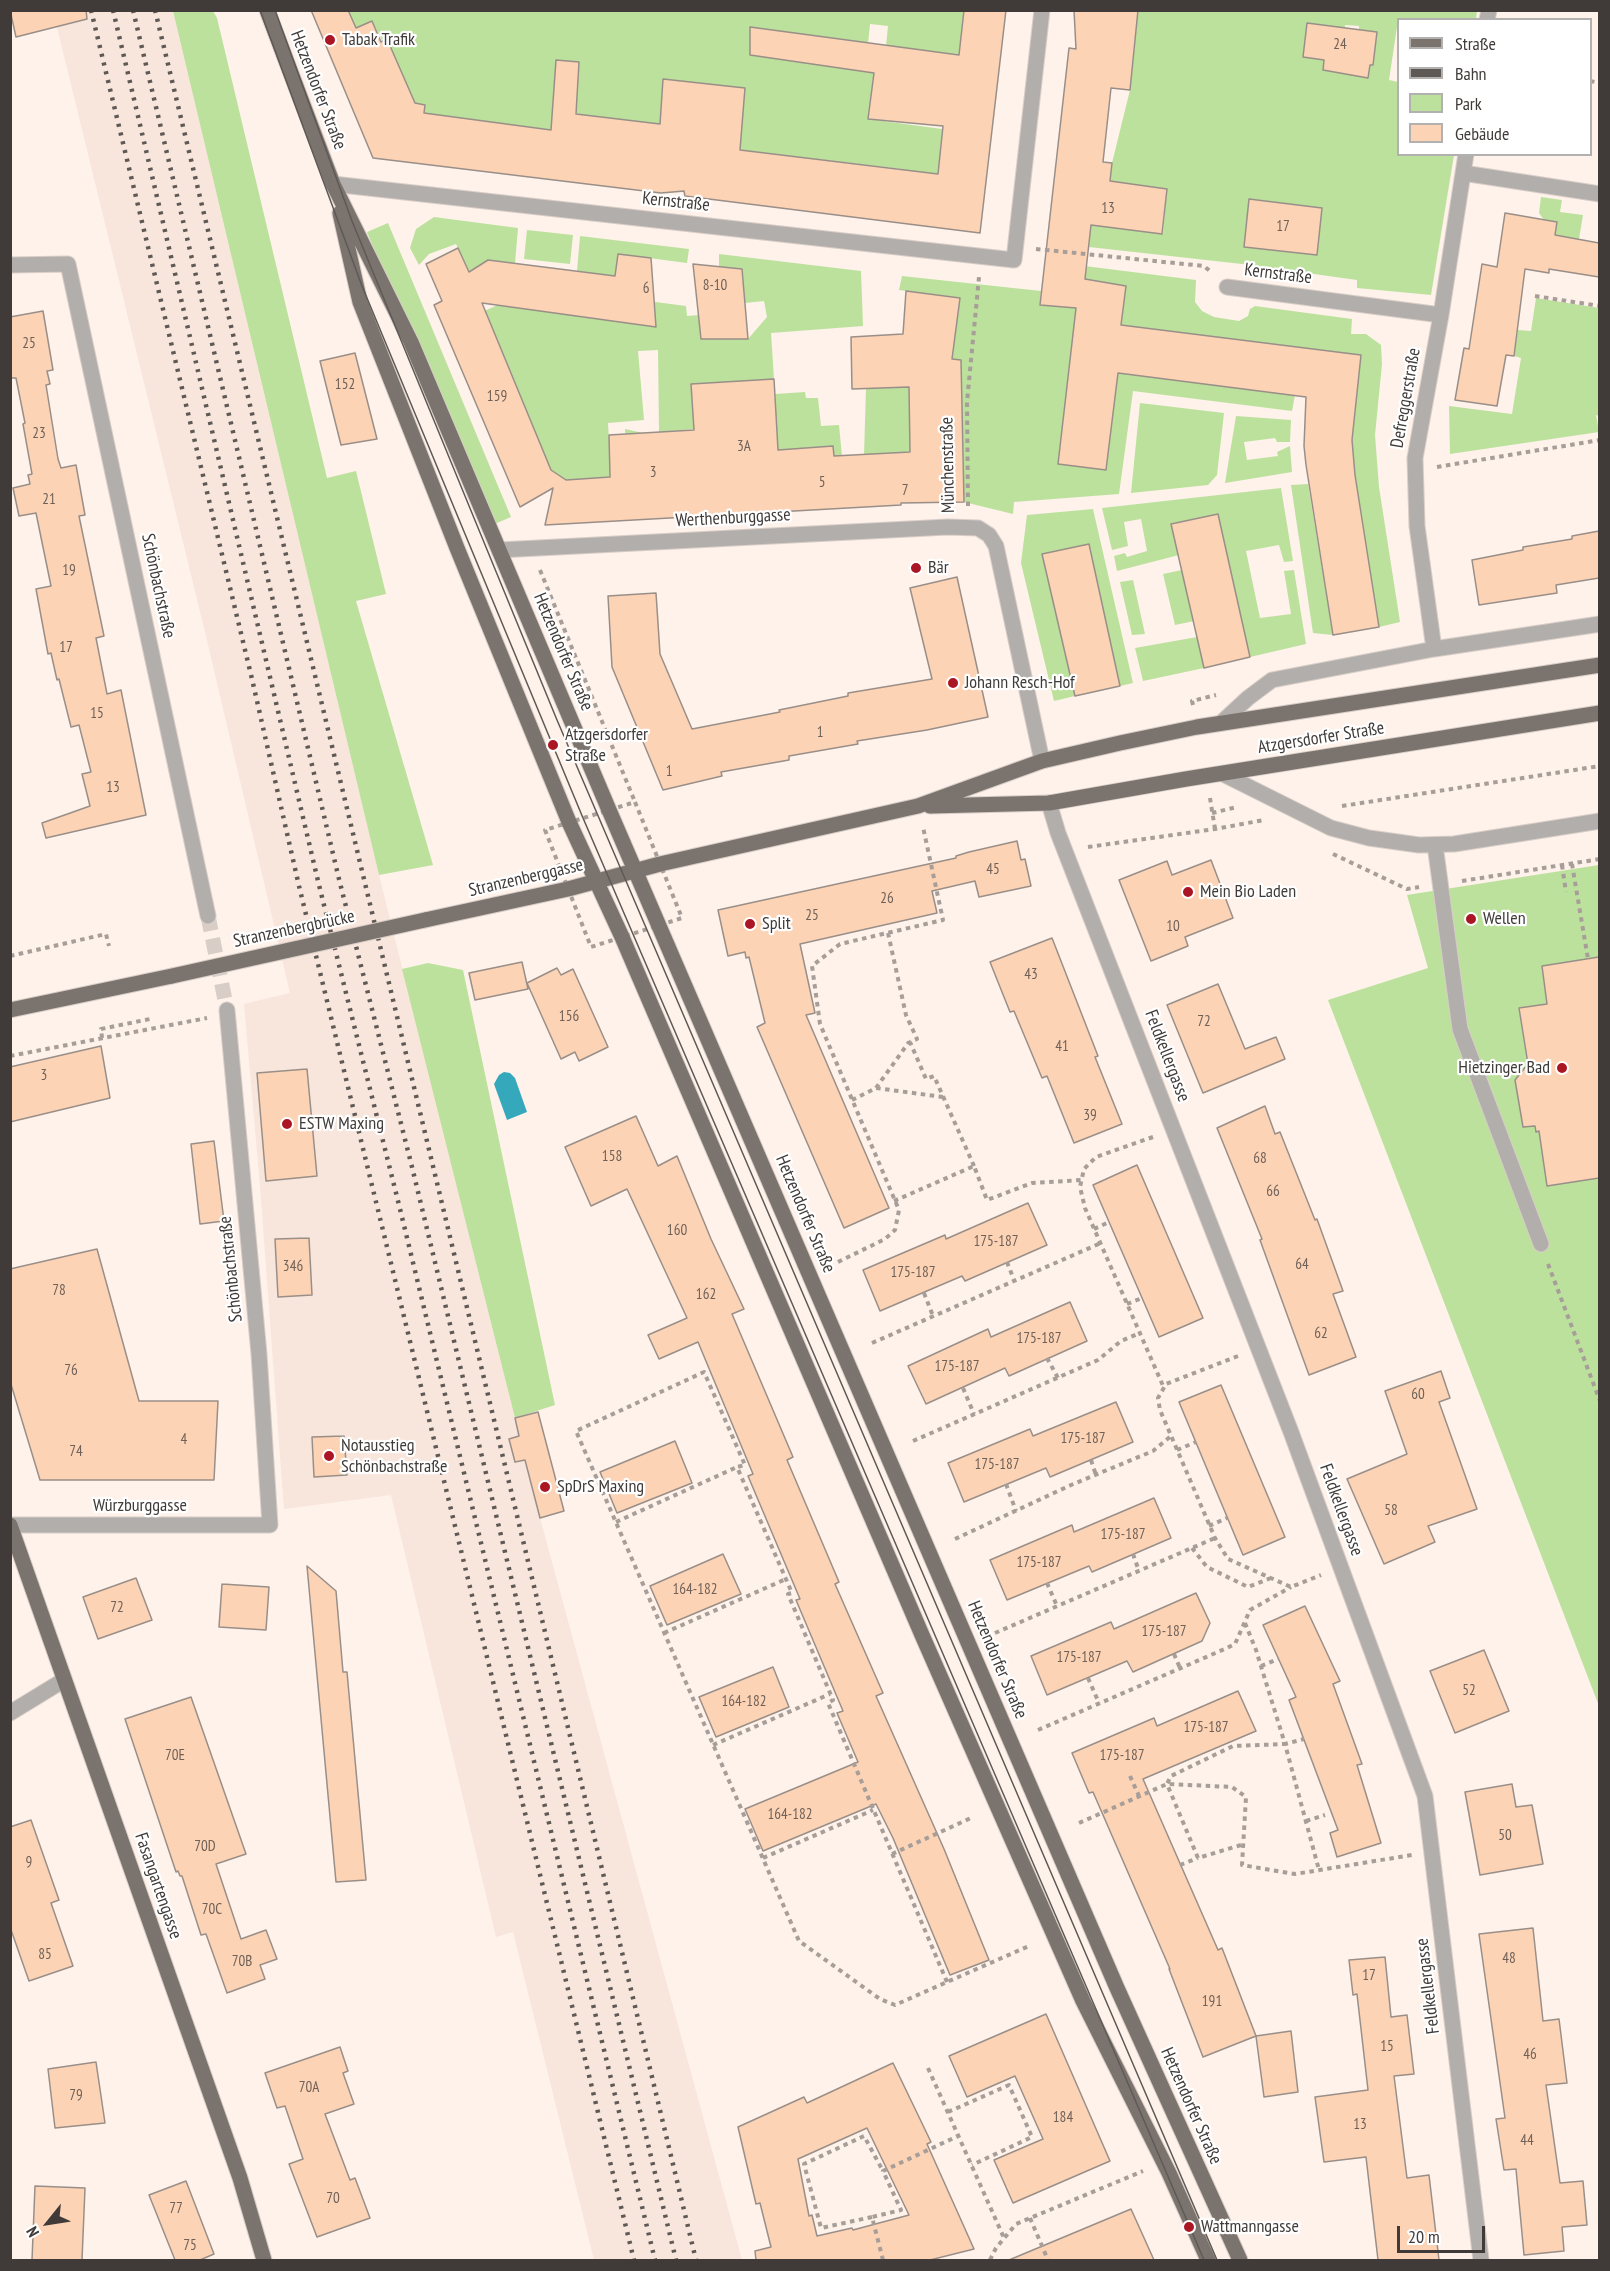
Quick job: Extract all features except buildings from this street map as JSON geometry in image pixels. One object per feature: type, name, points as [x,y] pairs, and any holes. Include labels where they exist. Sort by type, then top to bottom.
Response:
[{"type":"main road","name":"Hetzendorfer Straße","points":[[267,10],[333,184],[411,342],[635,870],[1117,1988],[1240,2260]]},
{"type":"main road","name":"Hetzendorfer Straße","points":[[333,184],[360,302],[470,581],[569,822],[1071,1973],[1169,2173],[1208,2260]]},
{"type":"main road","name":"Atzgersdorfer Straße","points":[[635,870],[918,806],[1042,761],[1221,723],[1599,665]]},
{"type":"main road","name":"Atzgersdorfer Straße","points":[[918,806],[1049,803],[1599,713]]},
{"type":"main road","name":"Stranzenberggasse","points":[[425,920],[597,882],[635,870]]},
{"type":"main road","name":"Stranzenbergbrücke","points":[[10,1010],[425,920]]},
{"type":"main road","name":"Fasangartengasse","points":[[11,1525],[221,2123],[264,2260]]},
{"type":"street","name":"Kernstraße","points":[[333,184],[1014,260],[1042,10]]},
{"type":"street","name":"Defreggerstraße","points":[[1434,649],[1417,526],[1415,458],[1441,315],[1466,156]]},
{"type":"street","points":[[1463,173],[1599,194]]},
{"type":"street","name":"Schönbachstraße","points":[[10,265],[68,264],[208,916]]},
{"type":"street","name":"Kernstraße","points":[[1227,287],[1441,315]]},
{"type":"street","name":"Werthenburggasse","points":[[499,550],[969,527]]},
{"type":"street","name":"Münchenstraße","points":[[969,527],[985,532],[996,546],[1042,761]]},
{"type":"street","points":[[1221,723],[1272,680],[1434,649],[1599,624]]},
{"type":"street","points":[[1222,774],[1331,828],[1369,838],[1419,845],[1454,844],[1599,821]]},
{"type":"street","name":"Feldkellergasse","points":[[1049,803],[1058,833],[1341,1566],[1425,1796],[1481,2260]]},
{"type":"street","points":[[1435,844],[1460,1029],[1541,1244]]},
{"type":"street","name":"Schönbachstraße","points":[[227,1010],[259,1354],[270,1525]]},
{"type":"street","name":"Würzburggasse","points":[[11,1525],[270,1525]]},
{"type":"street","points":[[10,1713],[64,1680]]},
{"type":"path","name":"Kernstraße","points":[[1046,250],[1204,266],[1227,287]]},
{"type":"path","name":"Münchenstraße","points":[[969,527],[967,402],[981,255]]},
{"type":"path","points":[[1535,296],[1599,306]]},
{"type":"path","points":[[1415,470],[1599,440]]},
{"type":"path","points":[[531,548],[635,802]]},
{"type":"path","points":[[1340,807],[1599,766]]},
{"type":"path","points":[[838,1262],[885,1239],[895,1230],[899,1210],[820,1024],[812,966],[840,944],[943,920],[918,806]]},
{"type":"path","points":[[1085,847],[1215,829],[1267,819]]},
{"type":"path","points":[[1572,864],[1588,959]]},
{"type":"path","points":[[1562,865],[1566,892]]},
{"type":"path","points":[[852,1100],[876,1088],[910,1042],[917,1039],[906,1015],[888,933]]},
{"type":"path","points":[[10,956],[106,934],[109,946]]},
{"type":"path","points":[[10,1056],[210,1017]]},
{"type":"path","points":[[102,1038],[101,1029],[150,1019]]},
{"type":"path","points":[[910,1042],[926,1079],[934,1076],[987,1200],[1032,1183],[1082,1180]]},
{"type":"path","points":[[876,1088],[943,1097]]},
{"type":"path","points":[[1164,1388],[1085,1208],[1080,1187],[1084,1169],[1096,1157],[1174,1130]]},
{"type":"path","points":[[894,1201],[974,1166]]},
{"type":"path","points":[[1094,1229],[1109,1222]]},
{"type":"path","points":[[872,1343],[1101,1243]]},
{"type":"path","points":[[1541,1244],[1599,1401]]},
{"type":"path","points":[[1007,1262],[1014,1280]]},
{"type":"path","points":[[924,1293],[933,1316]]},
{"type":"path","points":[[1127,1304],[1142,1298]]},
{"type":"path","points":[[913,1441],[1098,1360],[1121,1341],[1140,1333]]},
{"type":"path","points":[[1258,1348],[1166,1384],[1158,1398],[1160,1410],[1209,1526],[1228,1558],[1292,1587]]},
{"type":"path","points":[[1047,1358],[1058,1378]]},
{"type":"path","points":[[616,1522],[745,1465],[704,1372],[576,1431],[799,1941],[880,1999],[895,2005],[1029,1946]]},
{"type":"path","points":[[963,1388],[974,1414]]},
{"type":"path","points":[[955,1539],[1153,1451],[1171,1436]]},
{"type":"path","points":[[1177,1450],[1196,1442]]},
{"type":"path","points":[[1091,1460],[1096,1475]]},
{"type":"path","points":[[737,1467],[792,1593],[788,1594],[833,1700],[828,1703],[947,1982]]},
{"type":"path","points":[[1006,1484],[1016,1511]]},
{"type":"path","points":[[1209,1526],[1227,1518]]},
{"type":"path","points":[[995,1633],[1215,1538]]},
{"type":"path","points":[[1192,1548],[1207,1567],[1248,1587],[1271,1578]]},
{"type":"path","points":[[1133,1554],[1139,1571]]},
{"type":"path","points":[[1038,1730],[1236,1644],[1250,1610],[1292,1587],[1341,1566]]},
{"type":"path","points":[[664,1633],[786,1579]]},
{"type":"path","points":[[1047,1583],[1057,1606]]},
{"type":"path","points":[[1245,1622],[1285,1744],[1319,1870]]},
{"type":"path","points":[[1174,1654],[1180,1668]]},
{"type":"path","points":[[1261,1666],[1278,1659]]},
{"type":"path","points":[[1088,1678],[1099,1703]]},
{"type":"path","points":[[713,1745],[830,1694]]},
{"type":"path","points":[[1198,1858],[1167,1784],[1171,1776],[1233,1746],[1285,1744],[1304,1739]]},
{"type":"path","points":[[1130,1776],[1139,1797]]},
{"type":"path","points":[[1079,1823],[1167,1784],[1232,1787],[1246,1797],[1241,1845],[1242,1865],[1295,1874],[1432,1852]]},
{"type":"path","points":[[763,1858],[873,1810]]},
{"type":"path","points":[[1306,1821],[1325,1815]]},
{"type":"path","points":[[892,1854],[971,1818]]},
{"type":"path","points":[[1180,1865],[1241,1845]]},
{"type":"path","points":[[928,2068],[1004,2238]]},
{"type":"path","points":[[948,2112],[1009,2085],[1032,2137],[972,2165]]},
{"type":"path","points":[[864,2136],[883,2170],[902,2210],[821,2228],[804,2164],[864,2136]]},
{"type":"path","points":[[883,2170],[958,2136]]},
{"type":"path","points":[[990,2260],[1016,2224],[1148,2169]]},
{"type":"path","points":[[872,2217],[882,2260]]},
{"type":"path","points":[[1030,2218],[1048,2260]]},
{"type":"shaded area","points":[[53,11],[173,11],[381,883],[515,1418],[538,1412],[564,1511],[540,1518],[742,2260],[594,2260],[513,1932],[496,1937],[391,1495],[284,1509],[244,1004],[290,993],[205,632]]},
{"type":"green space","points":[[173,11],[213,11],[217,18],[327,478],[356,471],[386,594],[356,601],[433,865],[379,875]]},
{"type":"green space","points":[[348,11],[964,11],[959,55],[886,46],[888,26],[870,24],[868,44],[877,45],[868,119],[942,129],[938,180],[902,169],[740,150],[745,89],[664,79],[660,124],[575,133],[424,113],[425,105],[415,103],[372,21],[356,28]],"holes":[[[751,27],[833,39],[830,66],[750,55]],[[556,60],[576,102],[553,100]]]},
{"type":"green space","points":[[1138,11],[1477,11],[1476,18],[1397,18],[1389,80],[1397,82],[1397,156],[1454,156],[1431,295],[1357,288],[1357,280],[1242,264],[1089,247],[1091,225],[1163,234],[1167,189],[1110,181],[1112,163],[1130,90]],"holes":[[[1307,23],[1345,28],[1345,25],[1359,26],[1359,30],[1377,32],[1373,65],[1370,65],[1368,78],[1323,70],[1324,60],[1303,57]],[[1250,199],[1322,208],[1317,255],[1244,247]]]},
{"type":"green space","points":[[1541,197],[1562,200],[1560,212],[1583,215],[1579,239],[1555,235],[1539,213]]},
{"type":"green space","points":[[434,217],[518,228],[515,263],[488,260],[469,271],[456,244],[429,254],[419,265],[410,248],[416,229]]},
{"type":"green space","points":[[388,223],[511,517],[490,526],[367,232]]},
{"type":"green space","points":[[527,230],[573,235],[570,264],[524,259]]},
{"type":"green space","points":[[580,236],[689,249],[687,263],[618,254],[615,276],[577,271]]},
{"type":"green space","points":[[719,254],[861,271],[863,326],[771,333],[774,379],[691,384],[694,429],[659,432],[658,350],[638,351],[644,420],[608,423],[610,457],[627,456],[625,429],[643,433],[645,462],[640,467],[610,469],[610,477],[566,480],[551,470],[484,311],[498,305],[644,325],[648,301],[686,306],[687,316],[699,315],[702,339],[748,339],[767,317],[764,301],[745,303],[742,269],[719,267]]},
{"type":"green space","points":[[1045,261],[1196,280],[1195,302],[1202,311],[1214,317],[1239,321],[1248,316],[1250,309],[1255,306],[1352,319],[1351,334],[1366,334],[1381,345],[1382,364],[1375,435],[1379,487],[1400,622],[1379,627],[1355,475],[1352,439],[1361,355],[1121,325],[1125,286],[1058,464],[1106,470],[1118,373],[1295,395],[1292,411],[1133,391],[1119,494],[1014,502],[1013,514],[964,502],[961,360],[949,359],[959,298],[899,290],[902,276],[1041,291],[1040,305],[1058,306],[1061,279],[1043,277]]},
{"type":"green space","points":[[1536,298],[1599,308],[1599,416],[1596,415],[1599,432],[1450,454],[1449,406],[1512,414],[1521,358],[1514,356],[1518,330],[1531,331]]},
{"type":"green space","points":[[909,370],[910,456],[864,455],[866,388],[891,388],[891,371]]},
{"type":"green space","points":[[805,392],[806,398],[818,398],[821,426],[839,425],[842,456],[834,456],[833,446],[778,460],[775,394]]},
{"type":"green space","points":[[1140,403],[1224,413],[1217,475],[1208,485],[1131,493]]},
{"type":"green space","points":[[1236,416],[1291,420],[1290,442],[1277,442],[1275,438],[1244,442],[1247,460],[1278,456],[1277,452],[1290,446],[1292,472],[1225,483]]},
{"type":"green space","points":[[1308,484],[1333,635],[1313,633],[1291,485]]},
{"type":"green space","points":[[1281,488],[1293,561],[1284,562],[1279,545],[1246,551],[1260,618],[1291,614],[1284,571],[1294,570],[1306,644],[1250,657],[1218,514],[1172,524],[1179,555],[1117,571],[1114,556],[1125,553],[1127,557],[1147,551],[1141,519],[1124,522],[1128,546],[1112,550],[1102,508]]},
{"type":"green space","points":[[1093,509],[1133,683],[1120,686],[1089,544],[1042,554],[1075,696],[1054,701],[1021,563],[1027,515]]},
{"type":"green space","points":[[1182,570],[1194,621],[1175,625],[1163,574]]},
{"type":"green space","points":[[1133,580],[1145,634],[1132,635],[1120,582]]},
{"type":"green space","points":[[1197,637],[1204,668],[1143,681],[1135,648]]},
{"type":"green space","points":[[1599,865],[1599,1706],[1328,1000],[1428,968],[1407,895]]},
{"type":"green space","points":[[428,963],[463,970],[555,1405],[515,1418],[402,969]]},
{"type":"water","points":[[504,1072],[510,1073],[515,1078],[527,1112],[507,1120],[494,1084],[499,1075]]},
{"type":"tunnel","points":[[208,916],[227,1010]]},
{"type":"tram line","points":[[260,10],[362,286],[583,818],[1204,2260]]},
{"type":"tram line","points":[[275,10],[352,221],[557,720],[1217,2260]]},
{"type":"railway","points":[[91,10],[252,679],[299,886],[634,2260]]},
{"type":"railway","points":[[113,10],[318,881],[655,2260]]},
{"type":"railway","points":[[133,10],[339,879],[412,1167],[676,2260]]},
{"type":"railway","points":[[155,10],[696,2260]]},
{"type":"place","name":"Tabak Trafik","points":[[330,40]]},
{"type":"place","name":"Bär","points":[[916,568]]},
{"type":"place","name":"Johann Resch-Hof","points":[[953,683]]},
{"type":"place","name":"Atzgersdorfer Straße","points":[[553,745]]},
{"type":"place","name":"Mein Bio Laden","points":[[1188,892]]},
{"type":"place","name":"Wellen","points":[[1471,919]]},
{"type":"place","name":"Split","points":[[750,924]]},
{"type":"place","name":"Hietzinger Bad","points":[[1562,1068]]},
{"type":"place","name":"ESTW Maxing","points":[[287,1124]]},
{"type":"place","name":"Notausstieg Schönbachstraße","points":[[329,1456]]},
{"type":"place","name":"SpDrS Maxing","points":[[545,1487]]},
{"type":"place","name":"Wattmanngasse","points":[[1189,2227]]}]
